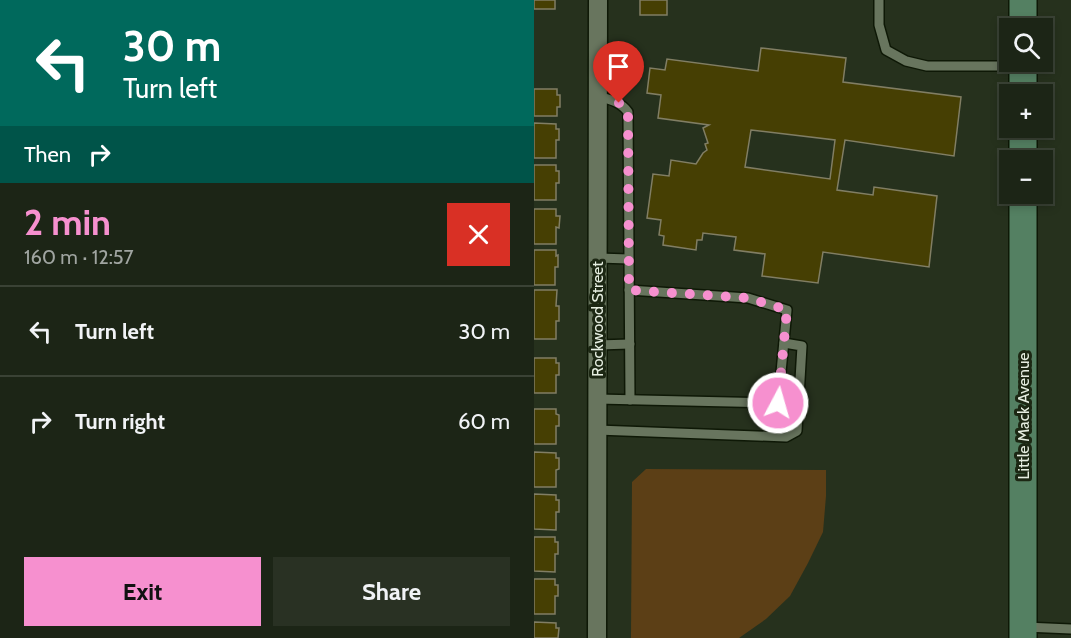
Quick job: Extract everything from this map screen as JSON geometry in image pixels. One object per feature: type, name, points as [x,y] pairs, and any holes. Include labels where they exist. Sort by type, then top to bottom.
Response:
[{"type":"main road","points":[[1023,0],[1023,18]]},
{"type":"main road","name":"Little Mack Avenue","points":[[1023,204],[1023,632]]},
{"type":"street","name":"Rockwood Street","points":[[597,638],[598,0]]},
{"type":"lane","points":[[879,0],[879,25],[886,50],[906,61],[927,66],[999,64]]},
{"type":"lane","points":[[598,96],[619,103],[628,112],[630,400]]},
{"type":"lane","points":[[598,258],[628,259]]},
{"type":"lane","points":[[597,399],[778,403],[787,310],[748,298],[629,290]]},
{"type":"lane","points":[[597,430],[786,437],[797,431],[802,346],[784,343]]},
{"type":"lane","points":[[598,345],[630,345]]},
{"type":"lane","points":[[1023,632],[1071,629]]},
{"type":"shaded area","points":[[646,469],[826,470],[823,532],[808,563],[790,596],[766,619],[739,638],[631,638],[632,482]]},
{"type":"building","points":[[534,0],[555,0],[555,9],[534,9]]},
{"type":"building","points":[[640,0],[667,0],[667,15],[640,15]]},
{"type":"building","points":[[761,48],[846,58],[843,82],[961,97],[954,156],[845,140],[837,190],[873,195],[874,187],[937,196],[929,267],[823,252],[818,283],[762,276],[765,254],[734,250],[736,237],[703,233],[702,240],[697,240],[696,250],[663,245],[664,236],[659,235],[661,220],[647,218],[653,174],[669,176],[671,160],[696,164],[707,150],[705,144],[708,143],[703,128],[709,125],[658,118],[661,95],[647,93],[650,68],[665,70],[667,59],[758,71]],"holes":[[[751,130],[835,140],[830,179],[745,167]]]},
{"type":"building","points":[[534,89],[557,89],[557,95],[560,95],[560,107],[557,107],[557,116],[534,116]]},
{"type":"building","points":[[534,123],[556,124],[556,129],[559,129],[559,140],[556,140],[556,158],[534,158]]},
{"type":"building","points":[[534,165],[556,165],[556,171],[559,171],[559,183],[556,183],[556,200],[534,200]]},
{"type":"building","points":[[534,209],[556,209],[556,216],[560,216],[559,228],[556,227],[556,244],[534,244]]},
{"type":"building","points":[[534,250],[556,250],[558,267],[555,267],[555,285],[534,285]]},
{"type":"building","points":[[534,290],[557,290],[556,306],[559,306],[559,321],[556,321],[556,339],[534,339]]},
{"type":"building","points":[[534,358],[556,358],[556,363],[559,363],[559,375],[556,375],[556,393],[534,393]]},
{"type":"building","points":[[534,409],[556,409],[556,414],[559,415],[559,426],[556,426],[556,444],[534,444]]},
{"type":"building","points":[[534,452],[556,453],[556,458],[559,458],[559,469],[556,470],[556,487],[534,487]]},
{"type":"building","points":[[534,494],[556,495],[556,500],[559,500],[559,512],[556,512],[556,530],[534,529]]},
{"type":"building","points":[[534,537],[555,537],[555,542],[558,542],[555,572],[534,571]]},
{"type":"building","points":[[534,579],[555,579],[555,585],[558,585],[558,596],[555,596],[555,614],[534,614]]},
{"type":"building","points":[[534,622],[556,623],[556,628],[559,628],[558,638],[534,638]]},
{"type":"route","points":[[619,103],[628,112],[629,290],[748,298],[787,310],[778,403]]}]
